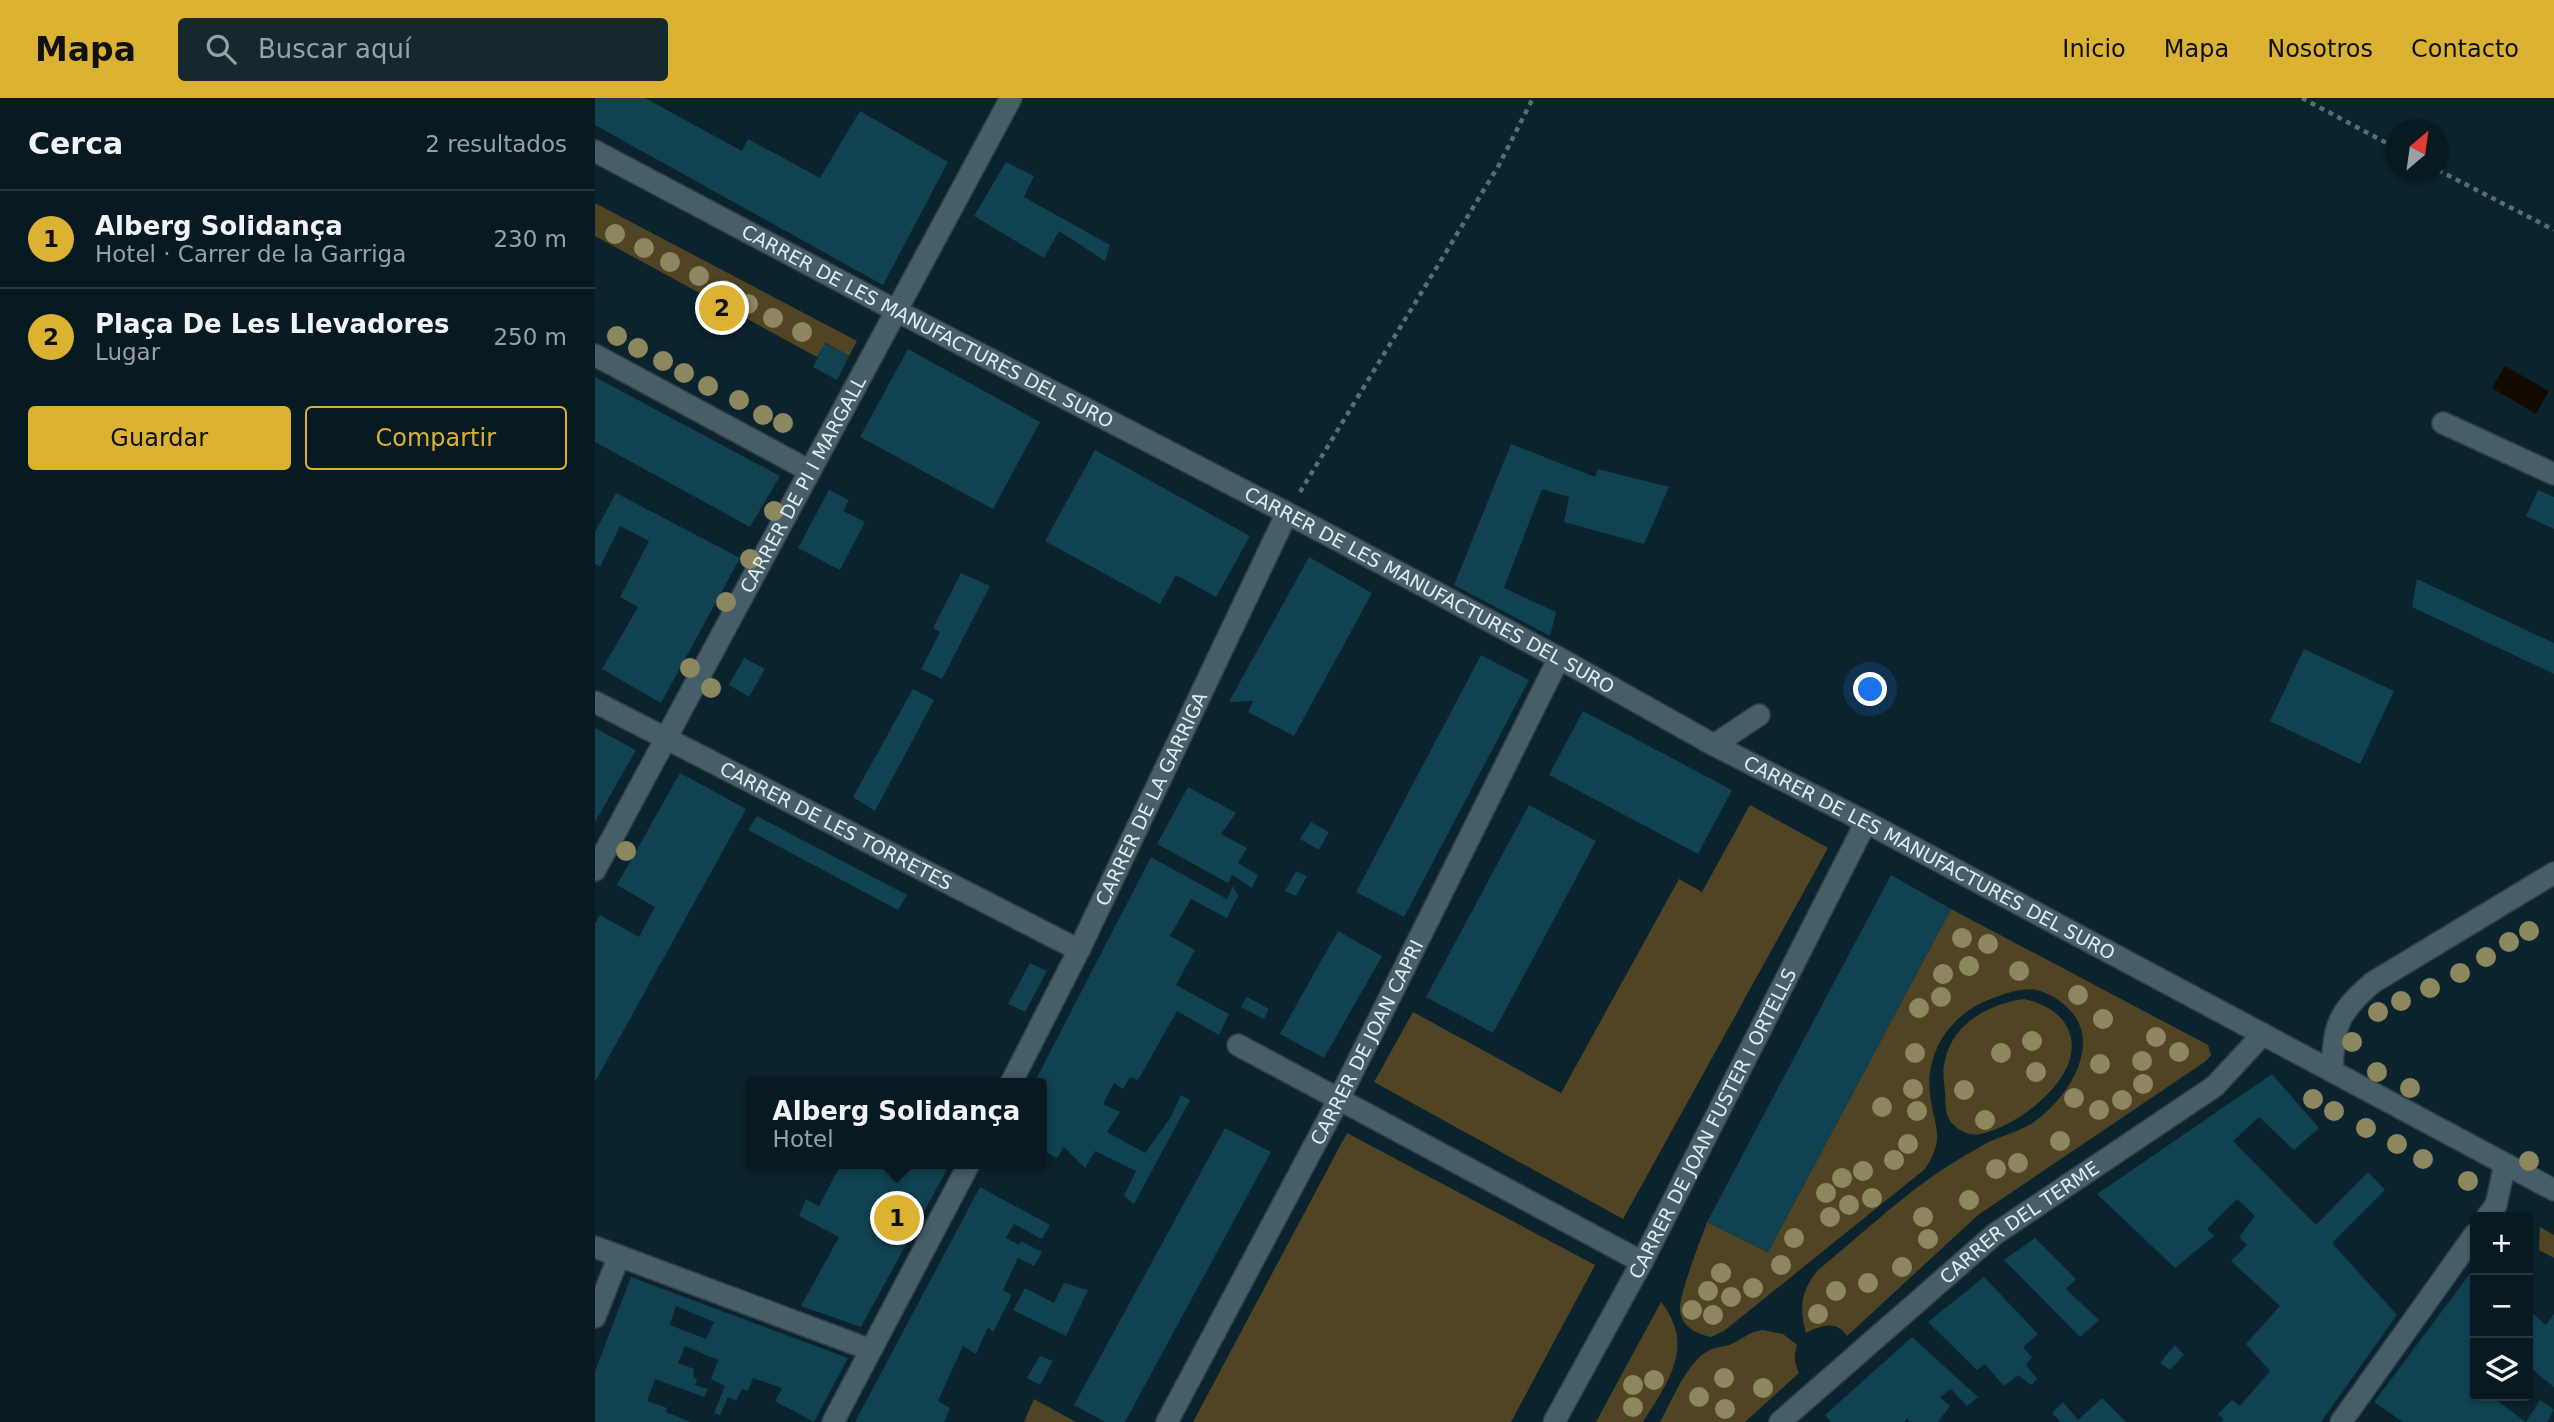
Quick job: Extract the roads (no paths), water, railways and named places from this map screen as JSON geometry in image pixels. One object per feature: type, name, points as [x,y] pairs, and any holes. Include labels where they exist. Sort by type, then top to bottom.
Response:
[{"type":"street","name":"CARRER DE PI I MARGALL","points":[[595,870],[1011,98]]},
{"type":"street","name":"CARRER DE LES MANUFACTURES DEL SURO","points":[[595,151],[1287,513],[1559,658],[1714,746],[1866,822],[2554,1190]]},
{"type":"street","points":[[595,355],[810,471]]},
{"type":"street","points":[[2443,423],[2554,474]]},
{"type":"street","name":"CARRER DE LA GARRIGA","points":[[1014,1078],[1079,950],[1287,513]]},
{"type":"street","name":"CARRER DE JOAN CAPRI","points":[[1167,1422],[1339,1100],[1559,658]]},
{"type":"street","name":"CARRER DE LES TORRETES","points":[[595,702],[1079,950]]},
{"type":"street","points":[[1714,746],[1759,715]]},
{"type":"street","name":"CARRER DE JOAN FUSTER I ORTELLS","points":[[1554,1422],[1642,1262],[1866,822]]},
{"type":"street","points":[[2332,1071],[2334,1035],[2348,1004],[2372,983],[2554,873]]},
{"type":"street","name":"CARRER DEL TERME","points":[[1780,1422],[1995,1234],[2215,1086],[2263,1034]]},
{"type":"street","points":[[1238,1045],[1642,1262]]},
{"type":"street","points":[[2491,1212],[2496,1205],[2505,1164]]},
{"type":"street","points":[[833,1422],[966,1169]]},
{"type":"street","points":[[2352,1418],[2470,1241]]},
{"type":"street","points":[[595,1247],[871,1350]]},
{"type":"street","points":[[595,1317],[619,1256]]},
{"type":"place","name":"Plaça De Les Llevadores","points":[[722,308]]},
{"type":"place","name":"Alberg Solidança","points":[[897,1218]]}]
